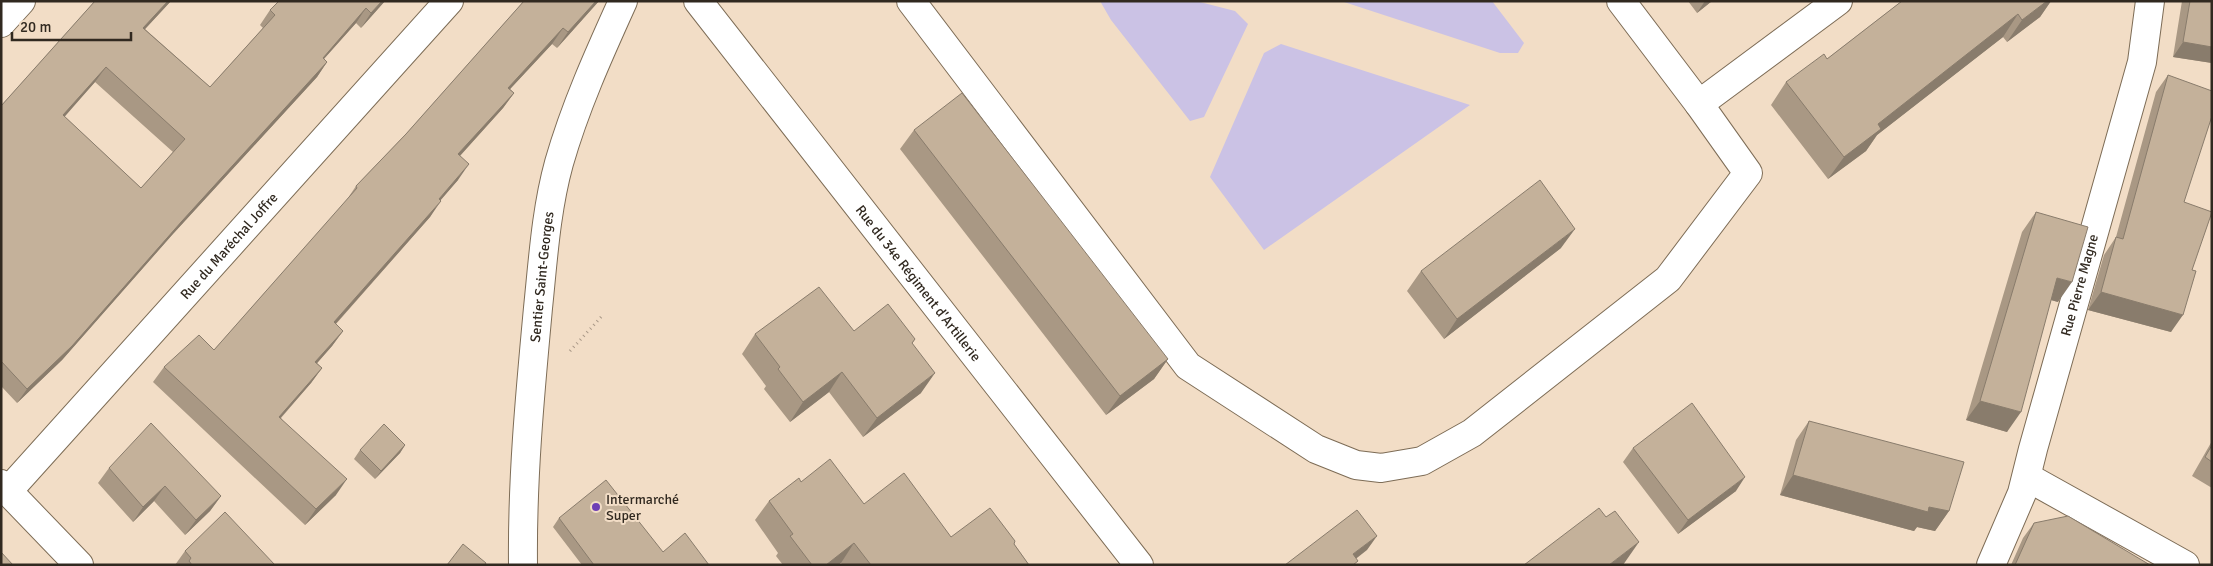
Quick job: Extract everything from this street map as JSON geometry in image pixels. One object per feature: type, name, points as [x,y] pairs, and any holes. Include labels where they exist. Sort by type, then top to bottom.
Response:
[{"type":"street","points":[[1,23],[21,1]]},
{"type":"street","name":"Rue du Maréchal Joffre","points":[[5,487],[449,1]]},
{"type":"street","name":"Sentier Saint-Georges","points":[[523,565],[523,507],[532,372],[548,217],[559,163],[576,112],[623,1]]},
{"type":"street","name":"Rue du 34e Régiment d'Artillerie","points":[[698,1],[1139,565]]},
{"type":"street","points":[[911,1],[1188,366],[1316,450],[1356,465],[1380,468],[1422,461],[1472,433],[1668,280],[1748,173],[1699,104],[1621,1]]},
{"type":"street","points":[[1699,104],[1838,1]]},
{"type":"street","name":"Rue Pierre Magne","points":[[1991,565],[2022,493],[2027,476],[2142,62],[2150,1]]},
{"type":"street","points":[[2027,476],[2185,565]]},
{"type":"street","points":[[5,487],[79,565]]},
{"type":"shaded area","points":[[1100,1],[1196,1],[1235,11],[1248,24],[1204,117],[1190,121],[1111,20]]},
{"type":"shaded area","points":[[1341,1],[1492,1],[1524,43],[1518,53],[1500,53]]},
{"type":"shaded area","points":[[1281,44],[1470,105],[1264,250],[1210,177],[1264,53]]},
{"type":"building","points":[[95,1],[168,1],[143,28],[210,87],[275,15],[270,10],[279,1],[382,1],[371,13],[366,8],[323,58],[327,62],[182,221],[72,346],[27,389],[1,361],[1,106]],"holes":[[[106,67],[185,139],[141,188],[63,115]]]},
{"type":"building","points":[[524,1],[596,1],[568,32],[563,28],[508,88],[514,93],[458,154],[469,164],[439,199],[441,201],[334,322],[343,331],[315,362],[322,368],[279,417],[347,479],[316,509],[164,367],[199,335],[214,350],[357,188],[356,186],[406,134]]},
{"type":"building","points":[[1902,1],[2047,1],[2022,20],[2018,14],[1878,124],[1881,129],[1844,157],[1786,82],[1824,54],[1827,59]]},
{"type":"building","points":[[2190,1],[2212,1],[2212,47],[2183,42]]},
{"type":"building","points":[[2168,75],[2212,91],[2212,116],[2184,202],[2212,212],[2192,270],[2196,271],[2183,315],[2101,292],[2116,237],[2123,239]]},
{"type":"building","points":[[962,93],[1168,359],[1120,396],[914,130]]},
{"type":"building","points":[[1540,180],[1575,229],[1457,319],[1421,271]]},
{"type":"building","points":[[2036,212],[2088,227],[2072,282],[2057,278],[2021,412],[1980,401]]},
{"type":"building","points":[[819,287],[854,331],[888,304],[915,339],[912,343],[935,373],[877,418],[842,372],[803,402],[755,334]]},
{"type":"building","points":[[1692,403],[1745,477],[1688,520],[1633,448]]},
{"type":"building","points":[[1809,421],[1964,462],[1949,511],[1929,507],[1928,512],[1793,475]]},
{"type":"building","points":[[151,423],[221,496],[196,520],[165,486],[143,507],[109,468]]},
{"type":"building","points":[[384,424],[405,445],[381,471],[360,450]]},
{"type":"building","points":[[2212,445],[2212,462],[2205,457]]},
{"type":"building","points":[[830,459],[864,504],[904,473],[951,537],[990,508],[1015,541],[1014,544],[1029,565],[871,565],[854,543],[826,565],[812,565],[790,536],[793,534],[769,501],[799,478],[801,482]]},
{"type":"building","name":"Intermarché Super","points":[[606,480],[663,552],[685,533],[709,565],[594,565],[559,518]]},
{"type":"building","points":[[1599,508],[1606,517],[1615,511],[1639,542],[1609,565],[1524,565]]},
{"type":"building","points":[[1357,510],[1377,536],[1353,554],[1358,561],[1353,565],[1285,565]]},
{"type":"building","points":[[225,512],[275,565],[192,565],[189,561],[191,558],[185,551]]},
{"type":"building","points":[[2068,516],[2150,565],[2015,565],[2034,523]]},
{"type":"building","points":[[463,544],[486,563],[485,565],[447,565]]},
{"type":"building","points":[[1,552],[13,565],[1,565]]},
{"type":"place","name":"Intermarché Super","points":[[596,507]]}]
